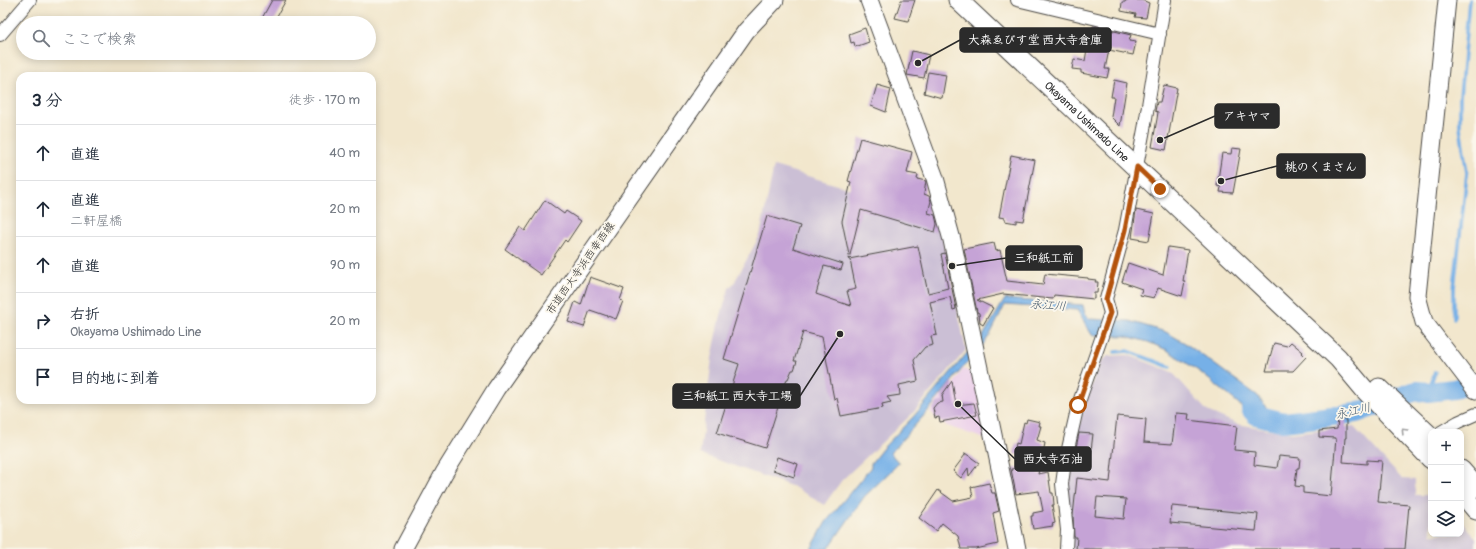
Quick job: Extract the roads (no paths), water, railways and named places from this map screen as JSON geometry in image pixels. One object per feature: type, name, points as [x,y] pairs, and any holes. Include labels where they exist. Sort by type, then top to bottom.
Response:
[{"type":"main road","name":"Okayama Ushimado Line","points":[[958,0],[1338,358],[1364,390],[1428,457]]},
{"type":"main road","name":"Okayama Ushimado Line","points":[[1338,358],[1374,383],[1428,434]]},
{"type":"main road","points":[[1464,473],[1476,486]]},
{"type":"main road","points":[[1464,496],[1476,510]]},
{"type":"street","points":[[16,16],[30,0]]},
{"type":"street","name":"市道西大寺浜西幸西線","points":[[403,549],[444,473],[496,389],[746,31],[775,0]]},
{"type":"street","points":[[869,0],[935,178],[952,240],[1017,549]]},
{"type":"street","points":[[1017,0],[1160,34]]},
{"type":"street","points":[[1066,549],[1067,530],[1062,484],[1065,462],[1078,405],[1110,313],[1106,299],[1125,230],[1165,0]]},
{"type":"street","points":[[1447,0],[1417,296],[1424,322],[1476,390]]},
{"type":"street","points":[[0,35],[16,16]]},
{"type":"street","points":[[1447,429],[1476,414]]},
{"type":"water","points":[[1005,299],[1083,305],[1085,314],[1090,319],[1129,321],[1166,332],[1185,343],[1258,396],[1276,421],[1249,415],[1238,403],[1200,372],[1167,350],[1148,342],[1126,336],[1092,335],[1077,310],[1005,305],[990,335],[982,346],[927,412],[890,453],[899,463],[864,497],[828,549],[811,549],[826,522],[871,467],[871,463],[883,448],[914,416],[968,352],[980,341]]},
{"type":"waterway","points":[[1454,318],[1454,288],[1467,173],[1460,127],[1460,97],[1469,0]]},
{"type":"waterway","points":[[1115,352],[1128,351],[1170,367]]},
{"type":"waterway","points":[[1428,392],[1435,372]]},
{"type":"waterway","name":"永江川","points":[[1251,409],[1256,415],[1284,422],[1356,413],[1416,391],[1428,392],[1454,389],[1476,382]]},
{"type":"place","name":"大森ゑびす堂 西大寺倉庫","points":[[918,63]]},
{"type":"place","name":"アキヤマ","points":[[1160,140]]},
{"type":"place","name":"桃のくまさん","points":[[1221,181]]},
{"type":"place","name":"三和紙工前","points":[[952,266]]},
{"type":"place","name":"三和紙工 西大寺工場","points":[[840,334]]},
{"type":"place","name":"西大寺石油","points":[[958,404]]}]
